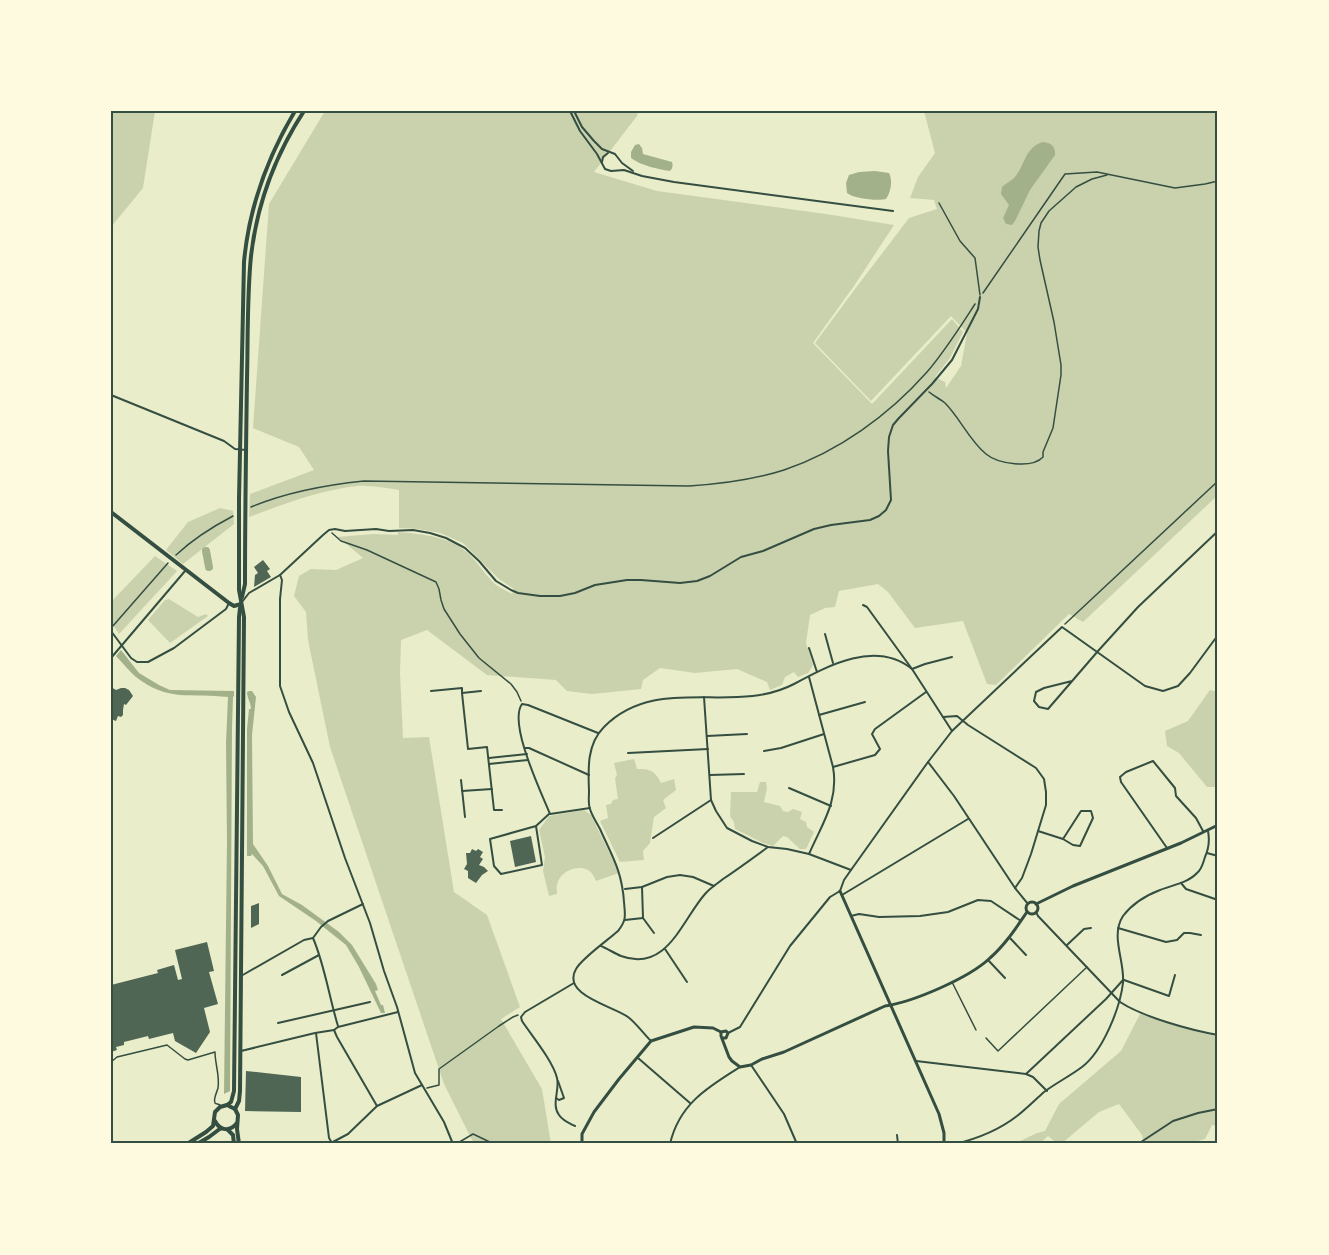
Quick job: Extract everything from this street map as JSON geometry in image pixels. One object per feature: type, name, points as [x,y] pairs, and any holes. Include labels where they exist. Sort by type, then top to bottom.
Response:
[{"type":"main road","points":[[235,1109],[240,1091],[244,617],[239,571],[239,450],[243,286],[247,233],[257,192],[270,159],[295,111]]},
{"type":"main road","points":[[186,1144],[213,1126],[217,1109],[231,1102],[234,1091],[239,617],[244,584],[250,281],[255,234],[266,189],[283,147],[304,111]]},
{"type":"main road","points":[[111,512],[229,603],[234,606],[241,604]]},
{"type":"main road","points":[[225,1106],[235,1109],[238,1115],[239,1144]]},
{"type":"main road","points":[[214,1118],[216,1124],[233,1135],[234,1144]]},
{"type":"main road","points":[[227,1130],[238,1122]]},
{"type":"main road","points":[[197,1144],[221,1128]]},
{"type":"street","points":[[570,111],[605,169],[624,170],[674,182],[893,211]]},
{"type":"street","points":[[574,111],[587,134],[602,149],[615,154],[636,174]]},
{"type":"street","points":[[602,162],[603,157],[610,153]]},
{"type":"street","points":[[613,171],[618,168],[620,160]]},
{"type":"street","points":[[241,604],[249,593],[280,575],[329,530],[416,530],[441,536],[465,548],[491,576],[515,592],[540,596],[561,596],[600,584],[632,579],[680,583],[697,581],[710,576],[741,556],[763,551],[814,529],[867,521],[888,508],[891,497],[888,451],[892,428],[951,360],[978,309],[980,297]]},
{"type":"street","points":[[111,395],[224,441],[231,447],[246,450]]},
{"type":"street","points":[[1072,681],[1035,692],[1034,701],[1039,707],[1048,709],[1138,607],[1218,531]]},
{"type":"street","points":[[112,657],[186,571]]},
{"type":"street","points":[[280,575],[282,580],[280,686],[313,763],[363,904],[398,1012],[410,1058],[422,1087],[444,1122],[454,1144]]},
{"type":"street","points":[[111,629],[120,646],[134,661],[141,663],[152,660],[181,643],[225,609],[229,603]]},
{"type":"street","points":[[863,605],[867,607],[912,669],[952,731]]},
{"type":"street","points":[[944,1144],[944,1133],[939,1114],[841,893],[844,880],[952,731],[1062,627],[1145,686],[1163,692],[1178,686],[1218,635]]},
{"type":"street","points":[[825,634],[834,664]]},
{"type":"street","points":[[809,648],[817,672]]},
{"type":"street","points":[[651,1041],[629,1018],[582,994],[574,982],[574,974],[578,966],[618,931],[625,920],[624,889],[620,872],[590,808],[589,762],[591,749],[598,733],[610,721],[629,708],[643,703],[670,698],[743,697],[758,694],[789,686],[834,664],[857,657],[893,658],[912,669]]},
{"type":"street","points":[[912,669],[952,657]]},
{"type":"street","points":[[808,677],[834,776],[831,806],[809,854]]},
{"type":"street","points":[[431,691],[462,688],[468,749],[488,747],[494,810],[502,810]]},
{"type":"street","points":[[462,693],[482,691]]},
{"type":"street","points":[[833,767],[875,755],[880,749],[872,734],[875,729],[926,692]]},
{"type":"street","points":[[704,698],[711,800],[727,828],[768,847],[809,854],[851,870]]},
{"type":"street","points":[[819,715],[865,702]]},
{"type":"street","points":[[550,814],[521,737],[518,718],[520,707],[522,704],[528,705],[598,733]]},
{"type":"street","points":[[943,717],[957,716],[1036,768],[1044,779],[1046,805],[1025,870],[1015,888]]},
{"type":"street","points":[[707,736],[747,734]]},
{"type":"street","points":[[764,751],[824,734]]},
{"type":"street","points":[[525,748],[589,774]]},
{"type":"street","points":[[628,753],[708,749]]},
{"type":"street","points":[[489,758],[527,754]]},
{"type":"street","points":[[489,764],[529,760]]},
{"type":"street","points":[[955,1144],[975,1138],[1016,1118],[1047,1090],[1085,1065],[1098,1050],[1120,1002],[1123,979],[1118,928],[1125,914],[1138,901],[1157,891],[1181,883],[1198,873],[1210,843],[1206,832],[1176,796],[1175,788],[1153,761],[1126,772],[1120,777],[1121,782],[1167,848]]},
{"type":"street","points":[[928,762],[1028,904]]},
{"type":"street","points":[[710,775],[744,774]]},
{"type":"street","points":[[461,780],[465,817]]},
{"type":"street","points":[[789,788],[831,806]]},
{"type":"street","points":[[462,791],[492,789]]},
{"type":"street","points":[[653,838],[711,800]]},
{"type":"street","points":[[536,826],[542,865],[501,874],[494,866],[490,839],[536,826],[550,814],[590,808]]},
{"type":"street","points":[[1038,831],[1080,846],[1093,818],[1091,811],[1081,811],[1063,839]]},
{"type":"street","points":[[723,1038],[740,1027],[790,946],[830,897],[841,893],[968,818]]},
{"type":"street","points":[[1028,904],[1032,902],[1036,904],[1218,825]]},
{"type":"street","points":[[601,945],[623,957],[636,959],[657,955],[675,938],[706,892],[768,847]]},
{"type":"street","points":[[1207,853],[1218,856]]},
{"type":"street","points":[[624,889],[642,887],[680,874],[714,886]]},
{"type":"street","points":[[1181,883],[1186,889],[1218,900]]},
{"type":"street","points":[[642,887],[643,918],[654,933]]},
{"type":"street","points":[[851,916],[920,916],[948,912],[978,900],[991,901],[1021,921]]},
{"type":"street","points":[[241,976],[304,940],[313,938],[328,921],[363,904]]},
{"type":"street","points":[[1028,904],[1026,908],[1028,912]]},
{"type":"street","points":[[1036,904],[1038,908],[1036,912]]},
{"type":"street","points":[[1028,912],[1031,914],[1036,912]]},
{"type":"street","points":[[670,1144],[679,1119],[690,1103],[706,1089],[740,1067],[784,1052],[885,1006],[952,982],[988,960],[1028,912]]},
{"type":"street","points":[[1036,912],[1120,1002],[1131,1009],[1162,1020],[1218,1035]]},
{"type":"street","points":[[625,920],[643,918]]},
{"type":"street","points":[[1067,945],[1084,929],[1091,928]]},
{"type":"street","points":[[1118,928],[1166,942],[1177,940],[1184,933],[1201,935]]},
{"type":"street","points":[[1009,937],[1026,956]]},
{"type":"street","points":[[313,938],[338,1027]]},
{"type":"street","points":[[665,949],[687,982]]},
{"type":"street","points":[[282,975],[319,955]]},
{"type":"street","points":[[988,960],[1005,978]]},
{"type":"street","points":[[1123,979],[1169,996],[1175,975]]},
{"type":"street","points":[[1026,1074],[1123,979]]},
{"type":"street","points":[[556,1098],[559,1100],[564,1098],[554,1070],[521,1017],[525,1012],[574,982]]},
{"type":"street","points":[[278,1023],[370,1002]]},
{"type":"street","points":[[240,1051],[334,1030],[338,1027],[398,1012]]},
{"type":"street","points":[[582,1144],[582,1134],[589,1120],[636,1057],[651,1041],[694,1028],[713,1028],[721,1032],[726,1031],[728,1034]]},
{"type":"street","points":[[334,1030],[377,1106]]},
{"type":"street","points":[[721,1032],[729,1057],[740,1067]]},
{"type":"street","points":[[315,1033],[330,1143],[348,1134],[377,1106],[422,1087]]},
{"type":"street","points":[[636,1057],[690,1103]]},
{"type":"street","points":[[916,1061],[1026,1074],[1033,1077],[1047,1090]]},
{"type":"street","points":[[751,1065],[784,1114],[797,1144]]},
{"type":"street","points":[[558,1080],[555,1106],[559,1115],[574,1126]]},
{"type":"street","points":[[1138,1144],[1173,1121],[1218,1109]]},
{"type":"street","points":[[897,1135],[898,1144]]},
{"type":"street","points":[[848,1142],[883,1144]]},
{"type":"lane","points":[[939,203],[960,241],[974,256],[980,297]]},
{"type":"lane","points":[[986,1038],[998,1051],[1087,967]]},
{"type":"lane","points":[[952,982],[976,1030]]},
{"type":"lane","points":[[111,1062],[117,1057],[167,1045],[189,1060],[215,1052],[218,1088],[214,1100],[219,1105],[225,1106]]},
{"type":"path","points":[[249,507],[309,489],[364,481],[689,486],[723,483],[782,471],[831,449],[870,424],[928,371],[1065,174],[1097,172],[1175,188],[1218,181]]},
{"type":"path","points":[[1055,327],[1058,346],[1038,251],[1041,223],[1052,208],[1076,187],[1092,178],[1109,174]]},
{"type":"path","points":[[925,391],[944,403],[987,456],[1017,464],[1036,463],[1043,457],[1053,428],[1061,365],[1055,327]]},
{"type":"path","points":[[1062,627],[1218,481]]},
{"type":"path","points":[[175,556],[186,545],[235,515]]},
{"type":"path","points":[[329,530],[340,541],[367,550],[436,582],[444,609],[460,634],[479,658],[511,684],[522,704]]},
{"type":"path","points":[[111,629],[168,562]]},
{"type":"path","points":[[422,1087],[439,1085],[439,1070],[516,1015],[521,1017]]},
{"type":"path","points":[[454,1144],[473,1134],[494,1144]]},
{"type":"shaded area","points":[[111,111],[155,111],[143,188],[111,227]]},
{"type":"shaded area","points":[[325,111],[638,111],[637,116],[594,172],[657,191],[894,225],[813,343],[872,404],[952,319],[963,332],[950,358],[935,377],[945,382],[946,388],[961,366],[967,333],[951,316],[871,401],[815,343],[909,218],[937,209],[934,200],[910,198],[918,177],[935,153],[924,111],[1218,111],[1218,495],[1083,622],[1069,614],[996,685],[987,684],[963,621],[915,628],[888,592],[878,584],[839,591],[835,607],[825,608],[810,615],[806,643],[813,665],[808,673],[798,677],[794,672],[785,677],[782,685],[770,690],[767,682],[737,669],[695,673],[660,668],[643,680],[641,689],[592,694],[567,691],[556,680],[487,675],[427,630],[401,640],[403,738],[429,737],[454,892],[487,915],[520,1007],[501,1019],[542,1089],[551,1144],[474,1144],[444,1084],[330,747],[308,640],[306,612],[294,596],[299,576],[311,569],[336,570],[363,558],[338,537],[373,534],[398,535],[398,532],[427,535],[455,544],[470,555],[496,585],[512,594],[514,589],[499,579],[463,543],[440,533],[399,528],[399,490],[368,486],[343,488],[302,498],[249,517],[250,494],[314,470],[299,447],[253,428],[269,204]]},
{"type":"shaded area","points":[[1042,142],[1052,145],[1055,155],[1030,190],[1015,221],[1012,225],[1006,224],[1003,218],[1009,205],[1001,194],[1002,187],[1018,173],[1031,149]]},
{"type":"shaded area","points":[[639,144],[643,154],[672,162],[671,170],[650,167],[631,158],[635,145]]},
{"type":"shaded area","points":[[875,171],[889,173],[891,186],[886,199],[866,199],[847,193],[846,183],[849,175]]},
{"type":"shaded area","points":[[220,508],[233,511],[234,524],[183,564],[166,550],[188,522]]},
{"type":"shaded area","points":[[155,556],[177,571],[119,634],[111,622],[111,602]]},
{"type":"shaded area","points":[[169,599],[198,617],[206,614],[208,616],[170,643],[148,620],[165,600]]},
{"type":"shaded area","points":[[121,650],[139,673],[170,690],[234,691],[230,1091],[224,1094],[228,697],[180,695],[158,690],[147,685],[128,670],[116,656]]},
{"type":"shaded area","points":[[1210,690],[1218,692],[1218,787],[1207,787],[1179,753],[1167,746],[1165,731],[1188,721]]},
{"type":"shaded area","points":[[252,691],[256,697],[252,735],[253,844],[268,866],[282,894],[302,905],[339,932],[352,945],[376,984],[378,990],[375,991],[385,1013],[381,1013],[346,945],[279,896],[263,866],[252,854],[247,856],[247,729],[249,709],[251,709],[247,694]]},
{"type":"shaded area","points":[[634,759],[637,769],[652,771],[661,783],[674,779],[676,790],[663,800],[666,808],[654,817],[650,843],[643,851],[644,860],[620,862],[600,821],[608,818],[606,805],[618,799],[614,763]]},
{"type":"shaded area","points":[[760,782],[766,782],[764,802],[780,806],[783,811],[788,812],[793,809],[802,812],[800,819],[806,822],[807,827],[814,832],[806,849],[800,849],[787,837],[783,836],[773,846],[735,829],[730,816],[731,792],[757,792]]},
{"type":"shaded area","points":[[584,810],[591,815],[619,873],[596,881],[588,870],[578,868],[569,870],[558,880],[557,894],[549,896],[543,871],[545,857],[539,830],[549,816]]},
{"type":"shaded area","points":[[1140,1014],[1218,1036],[1218,1126],[1212,1125],[1205,1139],[1190,1144],[1144,1144],[1142,1135],[1119,1104],[1099,1112],[1061,1144],[1048,1136],[1039,1144],[1014,1144],[1045,1131],[1059,1104],[1121,1051]]},
{"type":"building","points":[[263,560],[270,569],[267,571],[271,577],[254,587],[255,575],[258,573],[254,567]]},
{"type":"building","points":[[111,687],[116,690],[125,688],[133,696],[126,705],[124,704],[123,715],[118,716],[116,721],[111,719]]},
{"type":"building","points":[[531,836],[536,862],[515,867],[510,841]]},
{"type":"building","points":[[472,849],[483,852],[480,857],[483,859],[479,865],[488,871],[476,883],[468,878],[468,871],[464,869],[467,864],[466,853],[470,853]]},
{"type":"building","points":[[259,903],[259,924],[251,928],[251,906]]},
{"type":"building","points":[[207,942],[214,971],[209,972],[218,1004],[204,1008],[210,1032],[196,1053],[175,1041],[173,1033],[124,1042],[124,1045],[116,1047],[117,1050],[111,1052],[111,985],[158,973],[157,970],[174,965],[178,980],[182,979],[175,950]]},
{"type":"building","points":[[246,1071],[301,1077],[301,1112],[245,1111]]},
{"type":"waterway","points":[[206,551],[209,567]]}]
